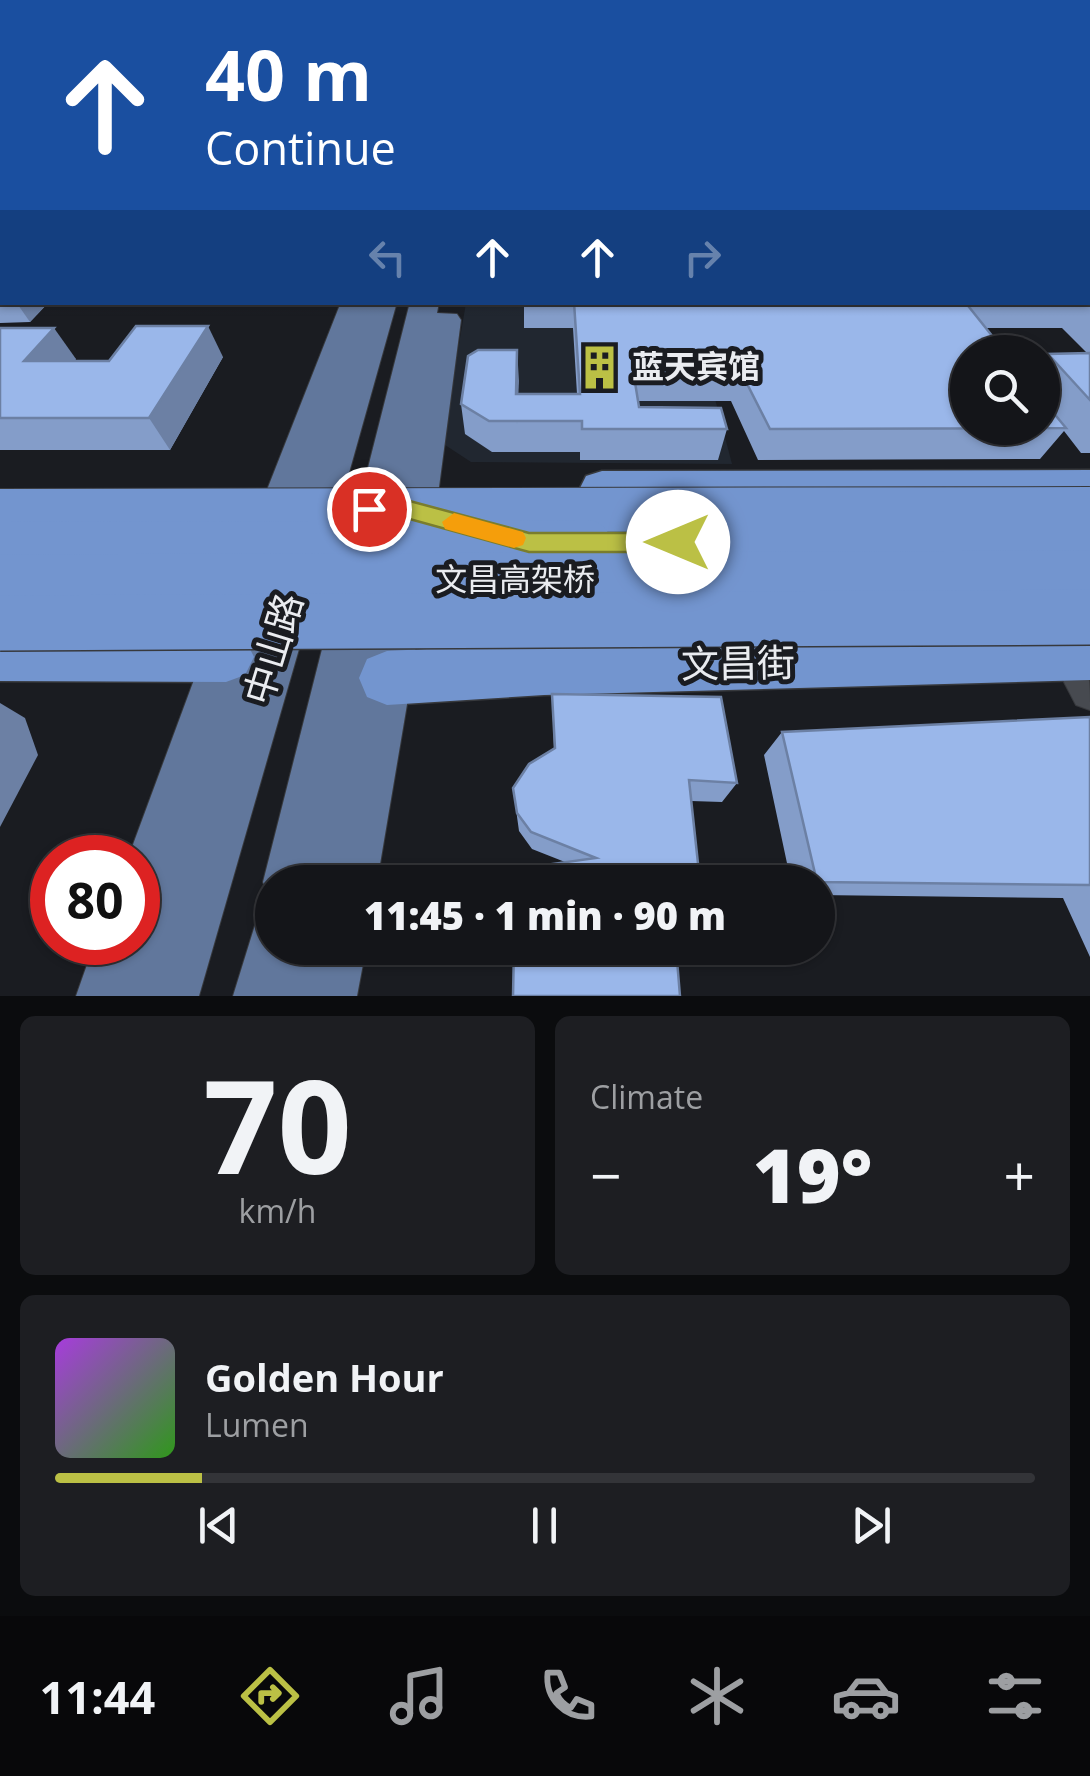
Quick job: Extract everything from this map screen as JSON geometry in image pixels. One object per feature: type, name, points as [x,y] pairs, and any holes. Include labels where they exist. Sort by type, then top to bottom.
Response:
[{"type":"highway","points":[[0,512],[413,499],[1090,486]]},
{"type":"highway","points":[[0,492],[285,492]]},
{"type":"highway","points":[[413,499],[1090,509]]},
{"type":"highway","points":[[413,499],[529,542]]},
{"type":"highway","name":"文昌高架桥","points":[[0,544],[1090,542]]},
{"type":"highway","name":"文昌高架桥","points":[[0,582],[1090,578]]},
{"type":"highway","points":[[115,582],[244,639]]},
{"type":"highway","points":[[0,622],[244,639],[1085,655]]},
{"type":"highway","points":[[0,656],[244,639]]},
{"type":"highway","name":"文昌街","points":[[387,678],[544,669],[1085,655]]},
{"type":"main road","points":[[160,859],[244,639],[285,492],[355,305]]},
{"type":"main road","name":"中山路","points":[[165,996],[382,305]]},
{"type":"main road","name":"中山路","points":[[298,865],[423,305]]},
{"type":"main road","points":[[349,865],[387,678],[447,305]]},
{"type":"main road","points":[[110,996],[120,965]]},
{"type":"main road","points":[[267,996],[274,965]]},
{"type":"main road","points":[[323,996],[329,965]]},
{"type":"shaded area","points":[[466,305],[691,305],[732,464],[471,462],[442,443]]},
{"type":"building","points":[[574,305],[967,305],[991,335],[950,335],[950,428],[770,429],[740,370],[633,370],[639,407],[721,408],[727,429],[582,429],[582,421],[489,421],[461,404],[468,356],[478,350],[517,350],[516,394],[580,394]]},
{"type":"building","points":[[136,326],[208,326],[149,418],[0,418],[0,328],[54,328],[24,361],[109,361]]},
{"type":"building","points":[[1090,353],[1090,400],[1060,367],[1060,354]]},
{"type":"building","points":[[552,694],[721,697],[737,783],[689,780],[698,865],[545,865],[596,858],[531,832],[517,813],[513,788],[529,764],[555,748]]},
{"type":"building","points":[[1090,717],[1090,885],[835,882],[835,865],[813,865],[782,732]]},
{"type":"building","points":[[514,965],[677,965],[680,996],[513,996]]},
{"type":"slow traffic","points":[[454,522],[514,538]]},
{"type":"place","name":"蓝天宾馆","points":[[599,367]]},
{"type":"route","points":[[369,509],[406,509],[529,542],[678,542]]}]
